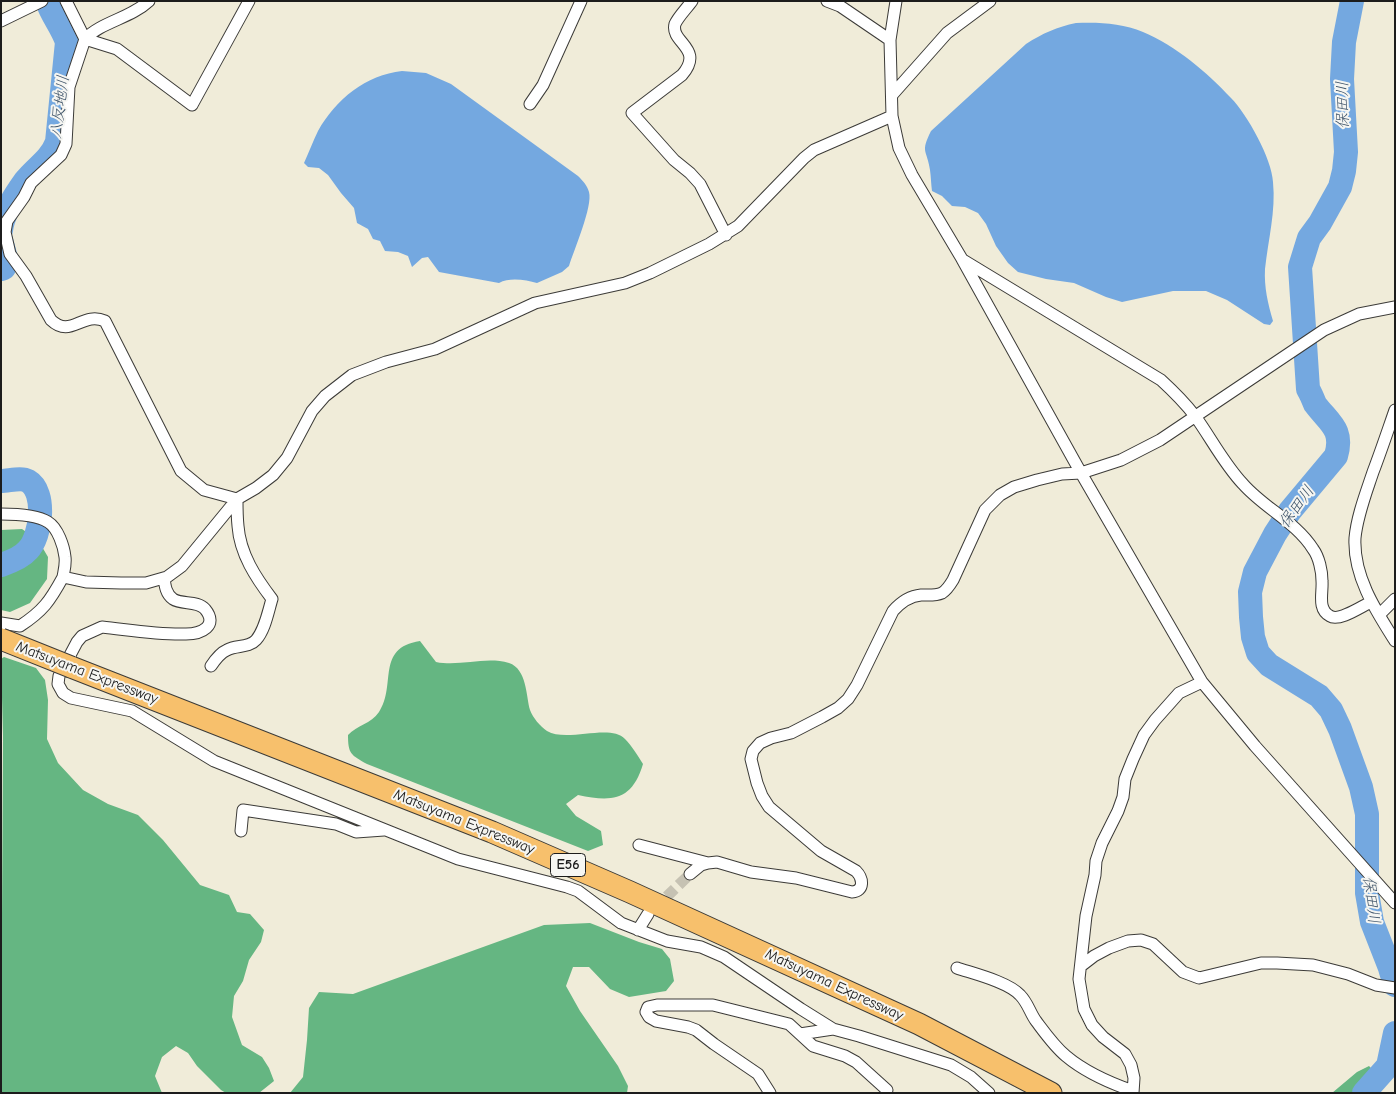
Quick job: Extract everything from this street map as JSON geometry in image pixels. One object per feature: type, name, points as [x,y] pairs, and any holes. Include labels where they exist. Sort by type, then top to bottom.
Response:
[{"type":"highway","name":"Matsuyama Expressway","points":[[1,639],[465,822],[630,892],[910,1020],[1051,1093]]},
{"type":"street","points":[[1,21],[42,1]]},
{"type":"street","points":[[66,1],[84,39],[116,48],[192,105],[248,1]]},
{"type":"street","points":[[149,1],[125,17],[90,32],[84,39],[69,87],[66,144],[61,155],[31,183],[17,208],[7,221],[5,232],[10,254],[26,276],[52,320],[58,326],[65,328],[90,318],[98,318],[105,321],[182,471],[204,490],[237,499]]},
{"type":"street","points":[[530,104],[543,85],[581,1]]},
{"type":"street","points":[[692,1],[675,24],[675,31],[688,51],[690,59],[688,68],[632,113],[674,160],[700,184],[726,235]]},
{"type":"street","points":[[827,1],[840,6],[890,40]]},
{"type":"street","points":[[896,1],[890,40],[892,116],[899,148],[912,175],[962,259],[1081,473],[1202,682],[1255,746],[1395,903]]},
{"type":"street","points":[[892,94],[948,33],[990,1]]},
{"type":"street","points":[[63,577],[86,582],[121,583],[146,583],[164,578],[182,566],[237,499],[273,475],[287,458],[312,411],[325,396],[352,375],[386,362],[435,349],[535,303],[624,283],[650,273],[726,235],[748,217],[799,163],[814,150],[892,116]]},
{"type":"street","points":[[962,259],[1161,380],[1177,395],[1195,416],[1243,485],[1288,523],[1314,550],[1320,564],[1321,600],[1324,611],[1328,616],[1333,618],[1341,617],[1371,602]]},
{"type":"street","points":[[639,846],[708,862],[717,862],[751,872],[796,878],[857,892],[861,888],[862,883],[860,876],[856,872],[821,851],[769,807],[762,796],[751,759],[753,751],[760,743],[791,733],[838,708],[848,698],[857,685],[893,611],[899,604],[910,599],[941,593],[947,588],[953,580],[985,510],[1000,495],[1014,487],[1062,474],[1081,473],[1121,460],[1138,452],[1324,330],[1359,314],[1395,307]]},
{"type":"street","points":[[1395,410],[1365,496],[1355,539],[1362,581],[1371,602],[1395,641]]},
{"type":"street","points":[[211,666],[228,649],[248,645],[256,641],[272,599],[256,579],[241,544],[237,499]]},
{"type":"street","points":[[1,514],[31,517],[47,521],[54,527],[65,558],[63,577],[52,599],[37,615],[20,626],[1,623]]},
{"type":"street","points":[[164,578],[166,590],[171,597],[176,600],[201,605],[207,611],[209,626],[204,631],[172,635],[102,627],[91,631],[82,636],[77,642],[59,676],[58,684],[63,693],[70,698],[80,701],[132,712],[214,761],[458,859],[567,886],[578,891],[621,923],[667,941],[701,947],[712,951],[833,1029],[951,1065],[971,1077],[989,1093]]},
{"type":"street","points":[[1379,615],[1395,599]]},
{"type":"street","points":[[957,968],[1011,987],[1020,994],[1034,1018],[1066,1056],[1109,1083],[1133,1092],[1134,1078],[1132,1065],[1125,1054],[1103,1037],[1092,1025],[1084,1009],[1079,979],[1086,916],[1095,875],[1096,861],[1102,843],[1118,811],[1123,797],[1125,780],[1144,735],[1179,693],[1202,682]]},
{"type":"street","points":[[241,831],[243,810],[336,824],[356,832],[387,830]]},
{"type":"street","points":[[690,874],[708,862]]},
{"type":"street","points":[[638,930],[648,914]]},
{"type":"street","points":[[1081,966],[1094,956],[1110,948],[1128,941],[1141,940],[1153,944],[1183,972],[1199,978],[1261,963],[1278,963],[1313,965],[1348,974],[1376,985],[1395,988]]},
{"type":"street","points":[[770,1093],[758,1074],[696,1030],[656,1021],[649,1017],[646,1012],[648,1007],[657,1005],[713,1005],[789,1024],[813,1046],[845,1056],[856,1062],[887,1090]]},
{"type":"street","points":[[800,1034],[833,1029]]},
{"type":"green space","points":[[22,529],[38,540],[48,557],[47,579],[30,603],[10,612],[1,610],[1,530]]},
{"type":"green space","points":[[420,641],[436,662],[500,661],[515,666],[525,684],[531,713],[547,731],[566,735],[609,733],[618,735],[628,742],[643,764],[633,785],[627,792],[611,798],[578,795],[566,804],[576,816],[601,831],[603,845],[588,851],[367,764],[352,753],[348,735],[379,712],[387,691],[392,659],[397,651],[406,645]]},
{"type":"green space","points":[[4,657],[36,668],[45,680],[48,700],[47,739],[58,763],[83,790],[108,804],[138,815],[163,840],[200,885],[229,895],[237,912],[250,914],[264,930],[261,942],[249,960],[243,981],[234,996],[232,1017],[242,1045],[262,1057],[274,1081],[259,1093],[226,1093],[197,1066],[188,1053],[176,1046],[162,1057],[155,1076],[162,1093],[1,1093],[3,736],[1,659]]},
{"type":"green space","points":[[590,923],[662,949],[670,959],[674,981],[666,991],[629,997],[610,989],[589,967],[573,967],[566,986],[580,1011],[618,1066],[628,1086],[627,1093],[290,1093],[303,1077],[309,1008],[319,992],[353,994],[544,925]]},
{"type":"green space","points":[[1369,1066],[1378,1075],[1374,1093],[1332,1093],[1357,1072]]},
{"type":"water","points":[[1076,23],[1118,25],[1135,29],[1155,38],[1179,52],[1201,69],[1231,98],[1244,115],[1258,137],[1272,172],[1274,193],[1273,215],[1265,269],[1267,295],[1273,321],[1270,325],[1264,324],[1227,300],[1206,291],[1173,291],[1122,302],[1074,283],[1018,272],[1008,263],[996,246],[986,224],[978,213],[965,207],[952,206],[942,196],[932,191],[929,163],[925,151],[931,131],[1026,44],[1050,31]]},
{"type":"water","points":[[402,71],[426,73],[451,84],[585,183],[589,192],[586,217],[569,266],[562,272],[537,283],[513,280],[499,283],[439,272],[428,257],[422,258],[412,267],[408,256],[398,252],[385,251],[380,241],[373,239],[368,229],[357,223],[354,208],[328,175],[319,168],[308,167],[304,163],[325,119],[343,99],[364,83],[389,73]]},
{"type":"waterway","name":"八反地川","points":[[1,230],[7,211],[17,192],[29,176],[51,154],[57,142],[67,42],[47,1]]},
{"type":"waterway","name":"保田川","points":[[1352,1],[1344,42],[1342,79],[1346,152],[1344,171],[1340,187],[1320,223],[1309,238],[1300,267],[1308,389],[1315,404],[1334,427],[1337,433],[1338,447],[1336,456],[1290,511],[1275,534],[1255,572],[1250,592],[1251,617],[1253,637],[1258,653],[1269,665],[1319,696],[1331,710],[1340,729],[1361,787],[1367,814],[1367,893],[1372,922],[1395,985]]},
{"type":"waterway","name":"八反地川","points":[[1,240],[7,262],[4,268],[1,269]]},
{"type":"waterway","name":"八反地川","points":[[1,481],[18,479],[28,481],[34,487],[40,504],[39,525],[33,544],[19,557],[1,565]]},
{"type":"waterway","name":"保田川","points":[[1364,1093],[1388,1066],[1395,1033]]},
{"type":"tunnel","points":[[655,908],[690,874]]}]
